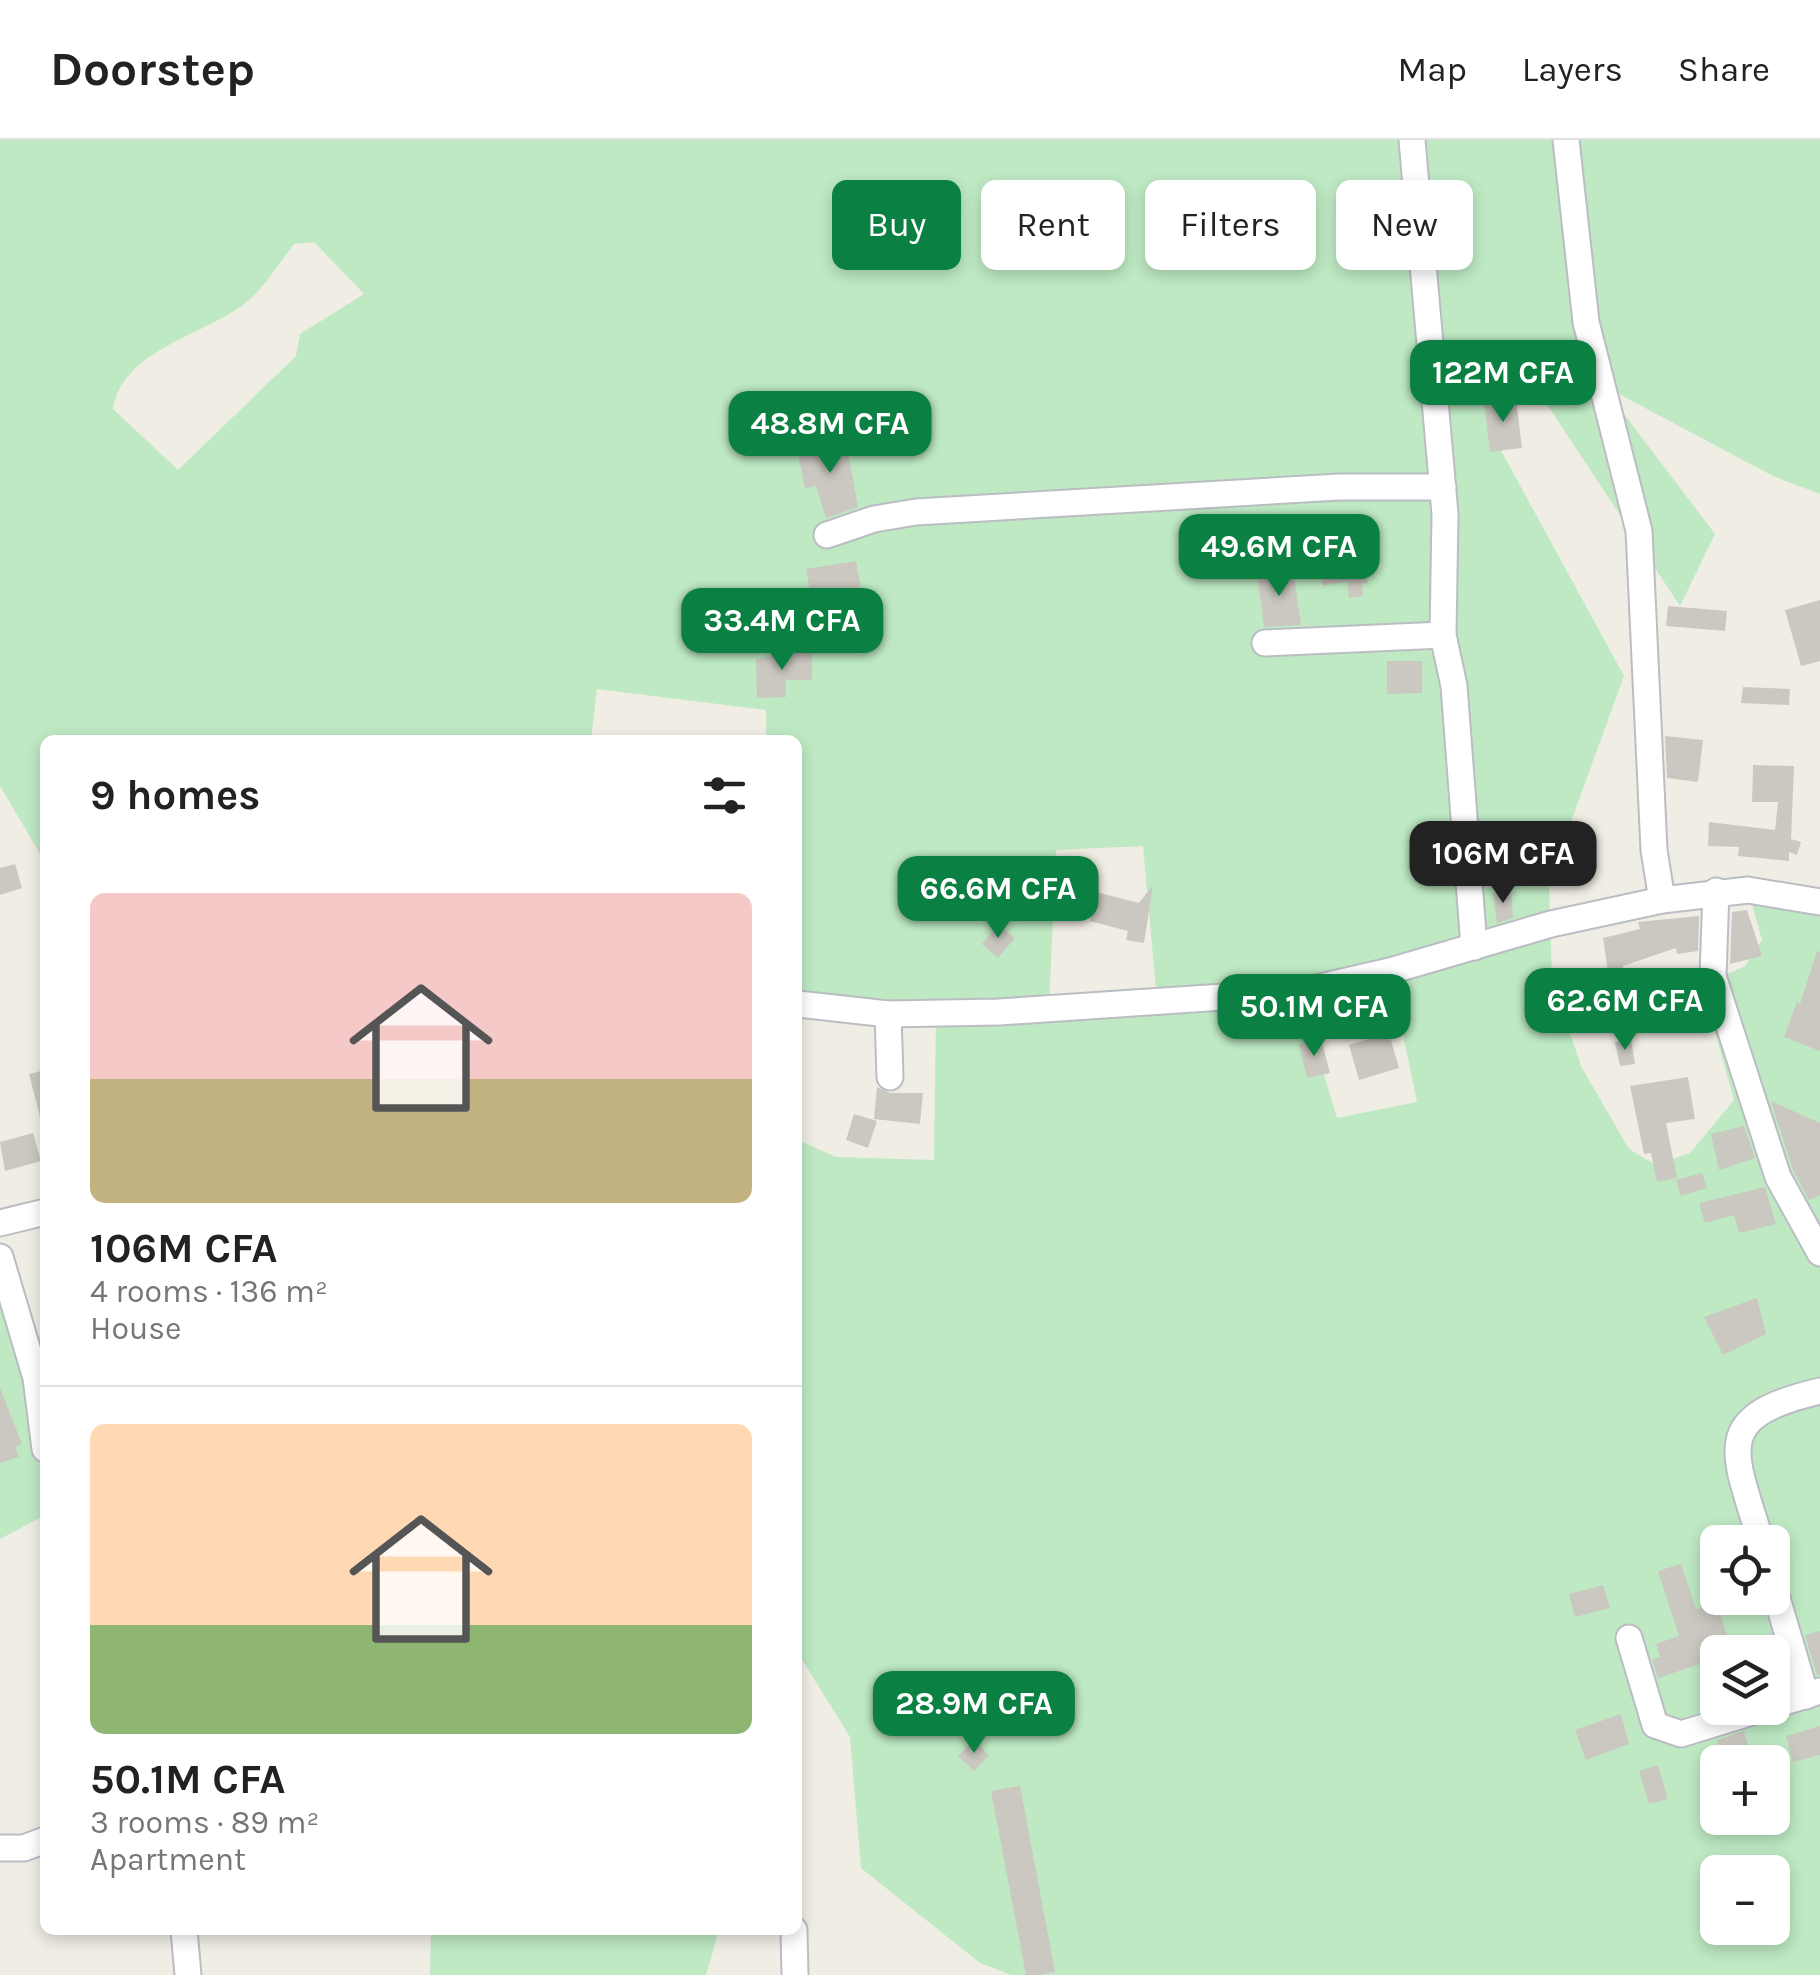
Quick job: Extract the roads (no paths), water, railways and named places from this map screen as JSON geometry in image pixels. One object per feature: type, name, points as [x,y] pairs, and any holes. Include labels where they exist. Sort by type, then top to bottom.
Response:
[{"type":"street","points":[[1412,140],[1443,488],[1444,635],[1454,686],[1474,947]]},
{"type":"street","points":[[1566,140],[1586,322],[1639,531],[1654,850],[1662,900]]},
{"type":"street","points":[[827,535],[874,519],[916,512],[1339,487],[1443,488]]},
{"type":"street","points":[[1265,643],[1444,635]]},
{"type":"street","points":[[802,1004],[888,1014],[999,1012],[1299,992],[1551,924],[1662,900],[1748,890],[1820,902]]},
{"type":"street","points":[[1716,891],[1713,976],[1778,1176],[1820,1254]]},
{"type":"street","points":[[888,1014],[890,1076]]},
{"type":"street","points":[[0,1223],[40,1213]]},
{"type":"street","points":[[0,1257],[36,1378],[40,1410]]},
{"type":"street","points":[[1756,1525],[1741,1473],[1739,1434],[1750,1415],[1783,1400],[1820,1391]]},
{"type":"street","points":[[1628,1638],[1655,1725],[1681,1734],[1813,1694],[1784,1615]]},
{"type":"street","points":[[0,1848],[24,1848],[40,1842]]},
{"type":"street","points":[[184,1935],[188,1975]]},
{"type":"street","points":[[794,1935],[795,1975]]}]
